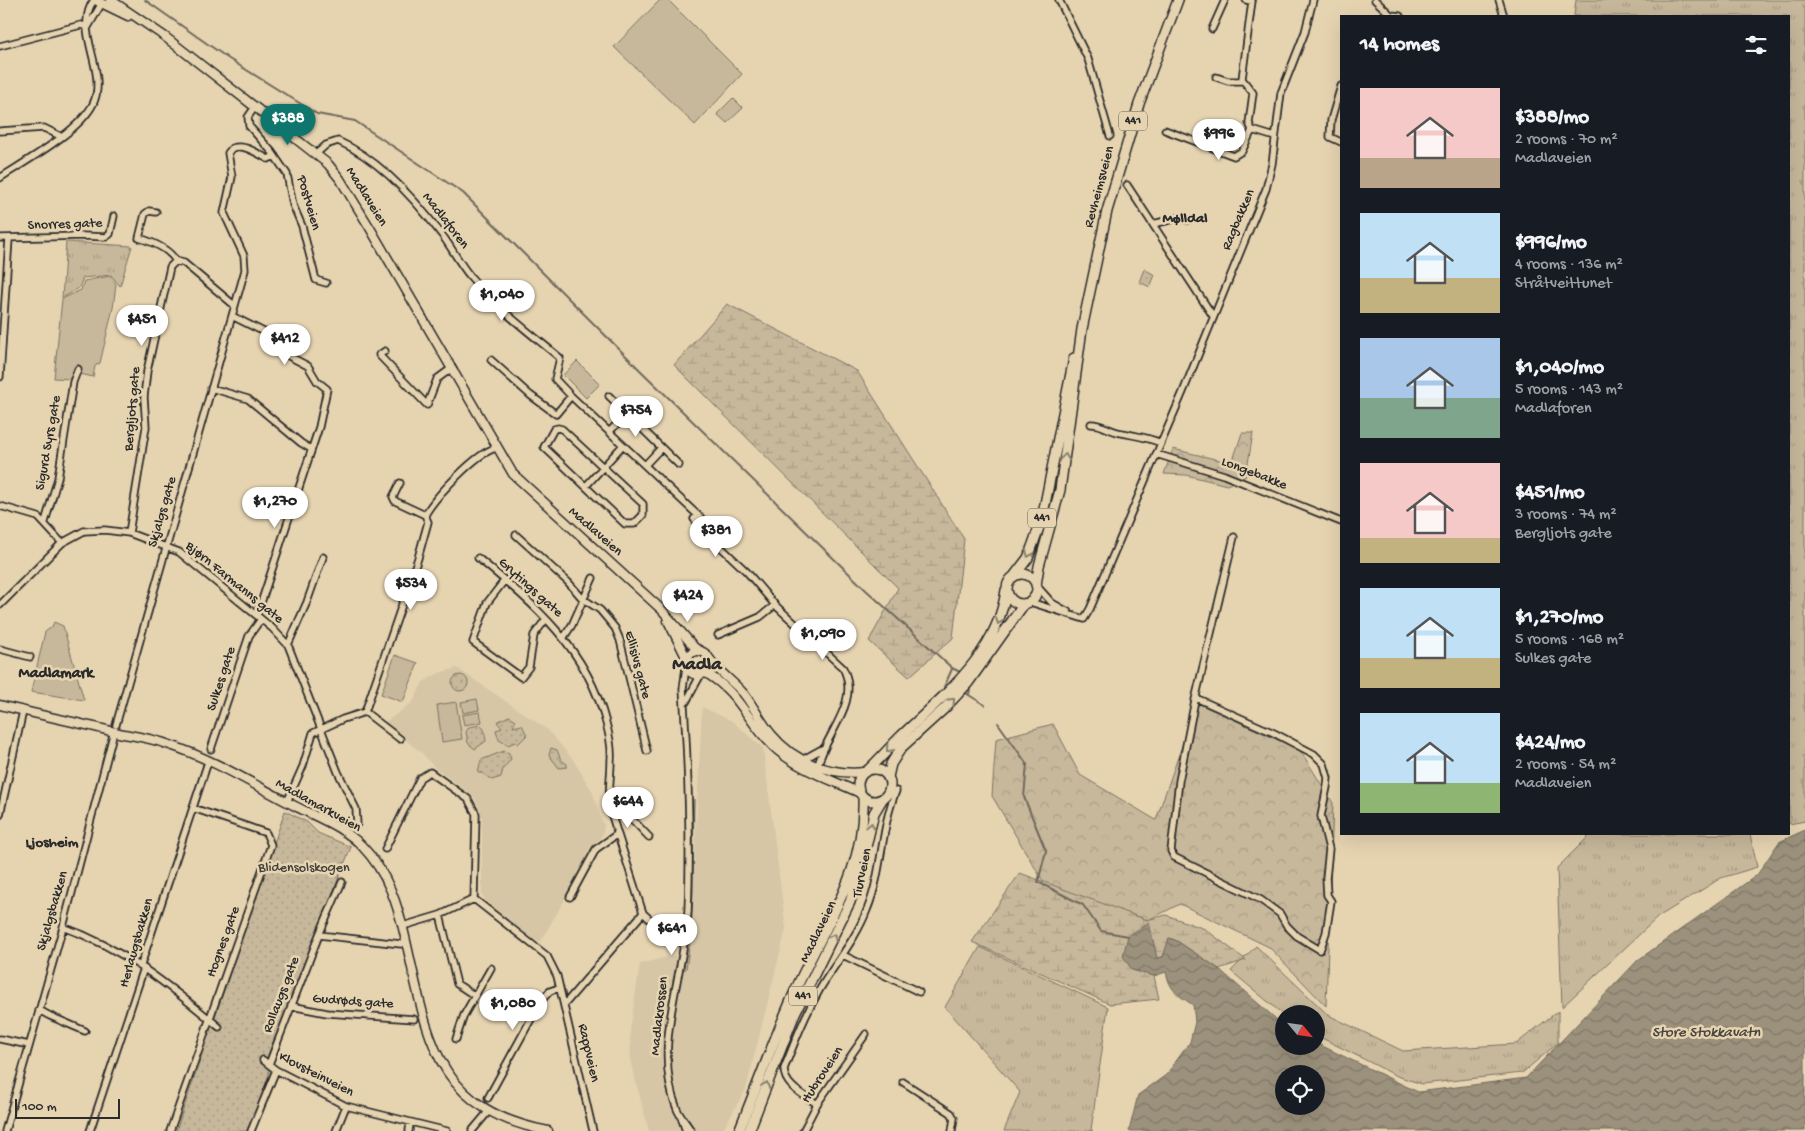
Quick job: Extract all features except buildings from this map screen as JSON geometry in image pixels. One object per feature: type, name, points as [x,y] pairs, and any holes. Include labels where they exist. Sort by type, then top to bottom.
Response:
[{"type":"main road","name":"Madlaveien","points":[[111,0],[141,19],[316,154],[340,179],[452,368],[496,448],[513,474],[662,610],[695,648],[701,651]]},
{"type":"main road","name":"Revheimsveien","points":[[1036,585],[1039,566],[1060,490],[1082,329],[1097,254],[1118,170],[1138,104],[1178,0]]},
{"type":"main road","name":"Madlaveien","points":[[99,1],[167,40]]},
{"type":"main road","name":"Revheimsveien","points":[[1015,575],[1028,558],[1042,519],[1066,389],[1082,329]]},
{"type":"main road","points":[[1015,575],[1028,575],[1036,585]]},
{"type":"main road","name":"441","points":[[987,651],[998,626],[1009,580],[1015,575]]},
{"type":"main road","name":"441","points":[[862,795],[858,784],[866,771],[954,698],[987,651],[1035,596],[1036,585]]},
{"type":"main road","points":[[1006,590],[1011,600],[1027,603]]},
{"type":"main road","name":"Madlaveien","points":[[662,610],[685,654],[686,665]]},
{"type":"main road","points":[[883,798],[871,800],[780,753],[765,737],[731,690],[703,674],[692,674],[686,665],[692,653],[701,651],[710,658],[715,667],[729,677],[745,695],[772,735],[791,752],[840,774],[882,771],[888,777]]},
{"type":"main road","points":[[703,674],[710,665],[710,658]]},
{"type":"main road","name":"Madlamarkveien","points":[[0,705],[115,728],[167,744],[208,762],[330,824],[362,845],[389,881],[403,926],[431,1044],[447,1074],[471,1099],[488,1112],[528,1127],[548,1131]]},
{"type":"main road","name":"441","points":[[883,798],[890,786],[888,777],[894,756],[914,731]]},
{"type":"main road","name":"Madlaveien","points":[[739,1131],[793,996],[843,894],[859,841],[862,795]]},
{"type":"main road","name":"Madlaveien","points":[[749,1131],[795,1013],[850,902],[862,864],[874,813],[883,798]]},
{"type":"street","points":[[1060,0],[1088,59],[1110,136]]},
{"type":"street","points":[[1212,29],[1225,0]]},
{"type":"street","points":[[1242,81],[1252,1],[1246,0]]},
{"type":"street","name":"Ragbakken","points":[[1074,616],[1084,619],[1161,443],[1266,189],[1272,164],[1281,93],[1305,32],[1313,0]]},
{"type":"street","points":[[1375,0],[1390,15]]},
{"type":"street","points":[[1499,0],[1504,15]]},
{"type":"street","points":[[0,178],[60,136],[86,115],[96,96],[97,78],[88,26],[99,1]]},
{"type":"street","points":[[0,46],[81,26],[88,26]]},
{"type":"street","points":[[1216,77],[1228,81],[1242,81],[1250,86],[1253,93],[1249,123],[1252,130],[1276,138]]},
{"type":"street","points":[[1340,89],[1331,120],[1330,137],[1340,142]]},
{"type":"street","name":"Postveien","points":[[255,107],[248,117],[249,126],[284,168],[290,182],[293,205],[302,226],[316,280],[326,283]]},
{"type":"street","points":[[0,131],[44,128],[60,136]]},
{"type":"street","points":[[1166,130],[1234,156],[1242,151],[1252,130]]},
{"type":"street","name":"Madlaforen","points":[[316,154],[326,145],[338,141],[376,166],[410,197],[443,235],[469,275],[488,295],[560,358],[556,379],[571,396],[708,525],[707,534],[747,572],[776,605]]},
{"type":"street","name":"Skjalgs gate","points":[[115,728],[246,263],[224,213],[232,177],[228,156],[229,150],[236,147],[248,148],[268,159],[275,156]]},
{"type":"street","points":[[1127,185],[1213,316]]},
{"type":"street","points":[[156,212],[149,211],[145,214],[139,238],[157,244],[169,252],[176,261],[188,266],[234,305]]},
{"type":"street","name":"Snorres gate","points":[[0,238],[106,237],[110,234],[114,216]]},
{"type":"street","points":[[1153,224],[1178,218],[1188,220]]},
{"type":"street","points":[[0,377],[9,239]]},
{"type":"street","name":"Bergljots gate","points":[[130,533],[146,427],[144,397],[147,371],[167,278],[170,267],[176,261]]},
{"type":"street","name":"Sulkes gate","points":[[212,749],[249,636],[259,617],[319,427],[327,389],[317,381],[308,366],[279,351],[270,335],[232,316]]},
{"type":"street","points":[[385,351],[379,355],[427,405],[437,379],[452,368]]},
{"type":"street","points":[[491,360],[530,395],[556,414],[571,396]]},
{"type":"street","name":"Sigurd Syrs gate","points":[[45,522],[58,478],[73,382],[78,369]]},
{"type":"street","points":[[211,388],[248,399],[301,443],[311,449]]},
{"type":"street","points":[[609,396],[679,465]]},
{"type":"street","points":[[609,432],[626,414]]},
{"type":"street","points":[[1091,424],[1109,427],[1120,433],[1144,436],[1161,443]]},
{"type":"street","points":[[554,429],[562,429],[643,504],[643,515],[632,526],[625,524],[586,486],[544,447],[554,429]]},
{"type":"street","points":[[586,486],[623,445]]},
{"type":"street","points":[[425,514],[433,502],[477,458],[489,449],[496,448]]},
{"type":"street","points":[[645,465],[661,448]]},
{"type":"street","name":"Longebakke","points":[[1156,454],[1224,475],[1340,522]]},
{"type":"street","points":[[365,712],[418,558],[428,522],[425,514],[395,501],[393,497],[400,483]]},
{"type":"street","points":[[0,506],[31,513],[45,522],[62,543]]},
{"type":"street","name":"Bjørn Farmanns gate","points":[[0,605],[62,543],[84,530],[130,533],[179,552],[259,617],[288,645],[338,772],[356,809],[357,824]]},
{"type":"street","name":"Grytings gate","points":[[516,536],[568,582],[582,598]]},
{"type":"street","points":[[1196,698],[1282,737],[1314,754],[1324,764],[1328,778],[1328,787],[1321,816],[1329,849],[1326,878],[1327,895],[1331,901],[1326,933],[1320,950],[1302,940],[1287,926],[1280,914],[1261,900],[1174,857],[1171,851],[1179,781],[1196,698],[1234,537]]},
{"type":"street","points":[[288,645],[307,602],[323,557]]},
{"type":"street","name":"Grytings gate","points":[[478,558],[564,637],[590,679],[606,723],[612,758],[608,800],[616,835],[643,913],[668,936],[685,940]]},
{"type":"street","name":"Grytings gate","points":[[564,637],[572,625],[582,598],[593,578]]},
{"type":"street","points":[[504,581],[487,603],[473,642],[521,678],[529,667],[534,635],[546,619]]},
{"type":"street","points":[[1036,585],[1052,603],[1074,616]]},
{"type":"street","points":[[0,594],[9,596]]},
{"type":"street","name":"Ellisivs gate","points":[[582,598],[600,610],[617,634],[647,751]]},
{"type":"street","points":[[1027,603],[1074,616]]},
{"type":"street","points":[[718,635],[760,617],[776,605],[843,668],[850,687],[847,700],[822,749],[818,765]]},
{"type":"street","points":[[0,649],[30,657]]},
{"type":"street","name":"Madlakrossen","points":[[686,665],[684,689],[689,832],[685,940],[682,959],[677,970],[667,1055],[674,1103],[686,1131]]},
{"type":"street","name":"Madlakrossen","points":[[685,706],[690,692],[703,674]]},
{"type":"street","points":[[0,815],[23,711]]},
{"type":"street","points":[[287,802],[303,766],[313,733],[321,728],[365,712]]},
{"type":"street","points":[[365,712],[400,739]]},
{"type":"street","name":"Skjalgsbakken","points":[[5,1131],[115,728]]},
{"type":"street","points":[[804,759],[822,749]]},
{"type":"street","name":"Herlaugsbakken","points":[[90,1131],[208,762]]},
{"type":"street","points":[[385,849],[420,778],[430,772],[468,799],[476,814],[474,899],[440,916],[403,926]]},
{"type":"street","name":"Tiurveien","points":[[817,1104],[789,1083],[784,1076],[784,1069],[805,1015],[843,954],[868,909],[876,878],[887,816],[896,791]]},
{"type":"street","name":"Hognes gate","points":[[170,1131],[271,845],[266,833],[193,808]]},
{"type":"street","points":[[611,813],[631,818],[649,837]]},
{"type":"street","points":[[570,897],[596,849],[616,835]]},
{"type":"street","name":"Rollaugs gate","points":[[268,1064],[319,934],[342,882]]},
{"type":"street","name":"Rappveien","points":[[474,899],[547,956],[557,976],[593,1131]]},
{"type":"street","points":[[564,1005],[643,913]]},
{"type":"street","points":[[440,916],[457,984],[474,996]]},
{"type":"street","points":[[62,927],[114,948],[142,966],[219,1027]]},
{"type":"street","points":[[319,934],[401,944]]},
{"type":"street","points":[[843,954],[919,992]]},
{"type":"street","points":[[456,1039],[464,1015],[492,968]]},
{"type":"street","points":[[488,1098],[541,1001],[550,990],[559,988]]},
{"type":"street","name":"Gudrøds gate","points":[[291,1006],[319,1012],[414,1019]]},
{"type":"street","points":[[39,1010],[85,1031]]},
{"type":"street","name":"Hubroveien","points":[[803,1131],[817,1104],[866,1034]]},
{"type":"street","points":[[0,1039],[29,1045]]},
{"type":"street","name":"Klovsteinveien","points":[[263,1060],[276,1070],[346,1106],[447,1131]]},
{"type":"street","points":[[251,1131],[276,1070]]},
{"type":"street","points":[[903,1082],[951,1113],[954,1118],[952,1131]]},
{"type":"street","points":[[336,1131],[346,1106]]},
{"type":"street","points":[[475,1130],[488,1112]]},
{"type":"street","name":"Madlakrossen","points":[[681,1117],[691,1131]]},
{"type":"street","points":[[410,1123],[410,1131]]},
{"type":"shaded area","points":[[457,668],[548,730],[574,761],[592,791],[604,826],[602,836],[592,847],[584,867],[540,942],[530,939],[486,902],[482,894],[482,819],[474,797],[434,767],[422,753],[384,723],[413,702],[423,682],[439,673]]},
{"type":"shaded area","points":[[702,707],[732,721],[763,748],[786,929],[746,1089],[722,1131],[649,1131],[631,1064],[630,1030],[640,964],[690,951]]},
{"type":"green space","points":[[660,0],[668,0],[742,74],[695,125],[614,47]]},
{"type":"green space","points":[[1576,0],[1805,0],[1805,821],[1790,824],[1790,15],[1574,15]]},
{"type":"green space","points":[[733,98],[743,108],[727,123],[717,114]]},
{"type":"green space","points":[[66,242],[132,246],[120,286],[111,275],[83,278],[79,288],[62,298]]},
{"type":"green space","points":[[1144,269],[1155,275],[1150,287],[1139,282]]},
{"type":"green space","points":[[110,276],[116,284],[113,308],[100,363],[95,366],[93,377],[80,374],[80,367],[75,366],[71,379],[54,378],[62,299],[81,290],[84,281]]},
{"type":"green space","points":[[727,304],[857,371],[964,539],[953,638],[909,677],[869,641],[898,588],[674,365]]},
{"type":"green space","points":[[577,361],[600,384],[586,398],[563,375]]},
{"type":"green space","points":[[1242,433],[1253,433],[1246,476],[1227,485],[1186,475],[1164,474],[1173,449],[1232,463]]},
{"type":"green space","points":[[54,622],[63,626],[84,700],[31,692],[45,632],[52,627]]},
{"type":"green space","points":[[395,655],[418,663],[403,702],[381,694]]},
{"type":"green space","points":[[460,675],[468,683],[460,691],[452,683]]},
{"type":"green space","points":[[477,699],[479,710],[463,713],[461,702]]},
{"type":"green space","points":[[456,702],[462,739],[442,742],[437,705]]},
{"type":"green space","points":[[1197,703],[1300,750],[1333,803],[1326,1006],[1269,947],[1180,904],[1148,920],[1046,886],[992,796],[996,739],[1053,724],[1080,775],[1156,820]]},
{"type":"green space","points":[[480,712],[482,722],[464,725],[462,715]]},
{"type":"green space","points":[[509,716],[516,720],[513,727],[522,725],[527,735],[518,744],[515,742],[508,745],[499,740],[496,730],[502,728],[497,722]]},
{"type":"green space","points":[[480,725],[484,729],[486,741],[475,749],[468,743],[466,732],[469,727]]},
{"type":"green space","points":[[551,748],[557,750],[561,760],[567,764],[567,767],[559,768],[549,755]]},
{"type":"green space","points":[[504,751],[509,753],[511,759],[503,769],[501,777],[492,780],[482,773],[478,773],[481,760]]},
{"type":"green space","points":[[694,799],[691,935],[686,969],[681,970],[689,930]]},
{"type":"green space","name":"Blidensolskogen","points":[[285,811],[307,822],[318,833],[351,847],[268,1055],[269,1075],[248,1131],[176,1131]]},
{"type":"green space","points":[[1590,835],[1750,835],[1757,867],[1721,878],[1658,917],[1562,1007],[1557,868]]},
{"type":"green space","points":[[1020,873],[1147,920],[1166,915],[1205,929],[1246,960],[1219,969],[1170,938],[1163,957],[1156,958],[1149,922],[1132,970],[1154,976],[1159,999],[1110,1004],[972,942]]},
{"type":"green space","points":[[1256,946],[1318,1005],[1275,1005],[1275,1008],[1231,971]]},
{"type":"green space","points":[[980,947],[1108,1007],[1091,1130],[1093,1131],[1004,1131],[1020,1092],[945,1007]]},
{"type":"green space","points":[[1558,1011],[1558,1043],[1522,1073],[1422,1084],[1397,1076],[1325,1040],[1325,1012],[1403,1051],[1516,1044]]},
{"type":"water","name":"Store Stokkavatn","points":[[1805,830],[1805,1131],[1129,1131],[1138,1095],[1166,1075],[1190,1042],[1195,1022],[1193,1005],[1175,992],[1166,972],[1154,976],[1132,970],[1123,956],[1128,936],[1149,922],[1157,958],[1163,957],[1169,938],[1177,941],[1219,969],[1275,1018],[1275,1055],[1325,1055],[1325,1047],[1418,1092],[1526,1078],[1638,960],[1757,875],[1779,842]]},
{"type":"waterway","points":[[145,0],[229,59],[317,114],[355,121],[463,193],[639,369],[866,590],[952,668],[962,673]]},
{"type":"waterway","points":[[947,687],[944,687],[952,669]]},
{"type":"waterway","points":[[969,694],[971,684]]},
{"type":"waterway","points":[[964,692],[985,705]]},
{"type":"waterway","points":[[998,723],[1027,764],[1024,797],[1046,851],[1038,882],[1083,905],[1101,931],[1128,936]]},
{"type":"district","name":"Mølldal","points":[[1185,219]]},
{"type":"district","name":"Madla","points":[[697,665]]},
{"type":"district","name":"Madlamark","points":[[56,674]]},
{"type":"district","name":"Ljosheim","points":[[52,843]]}]
